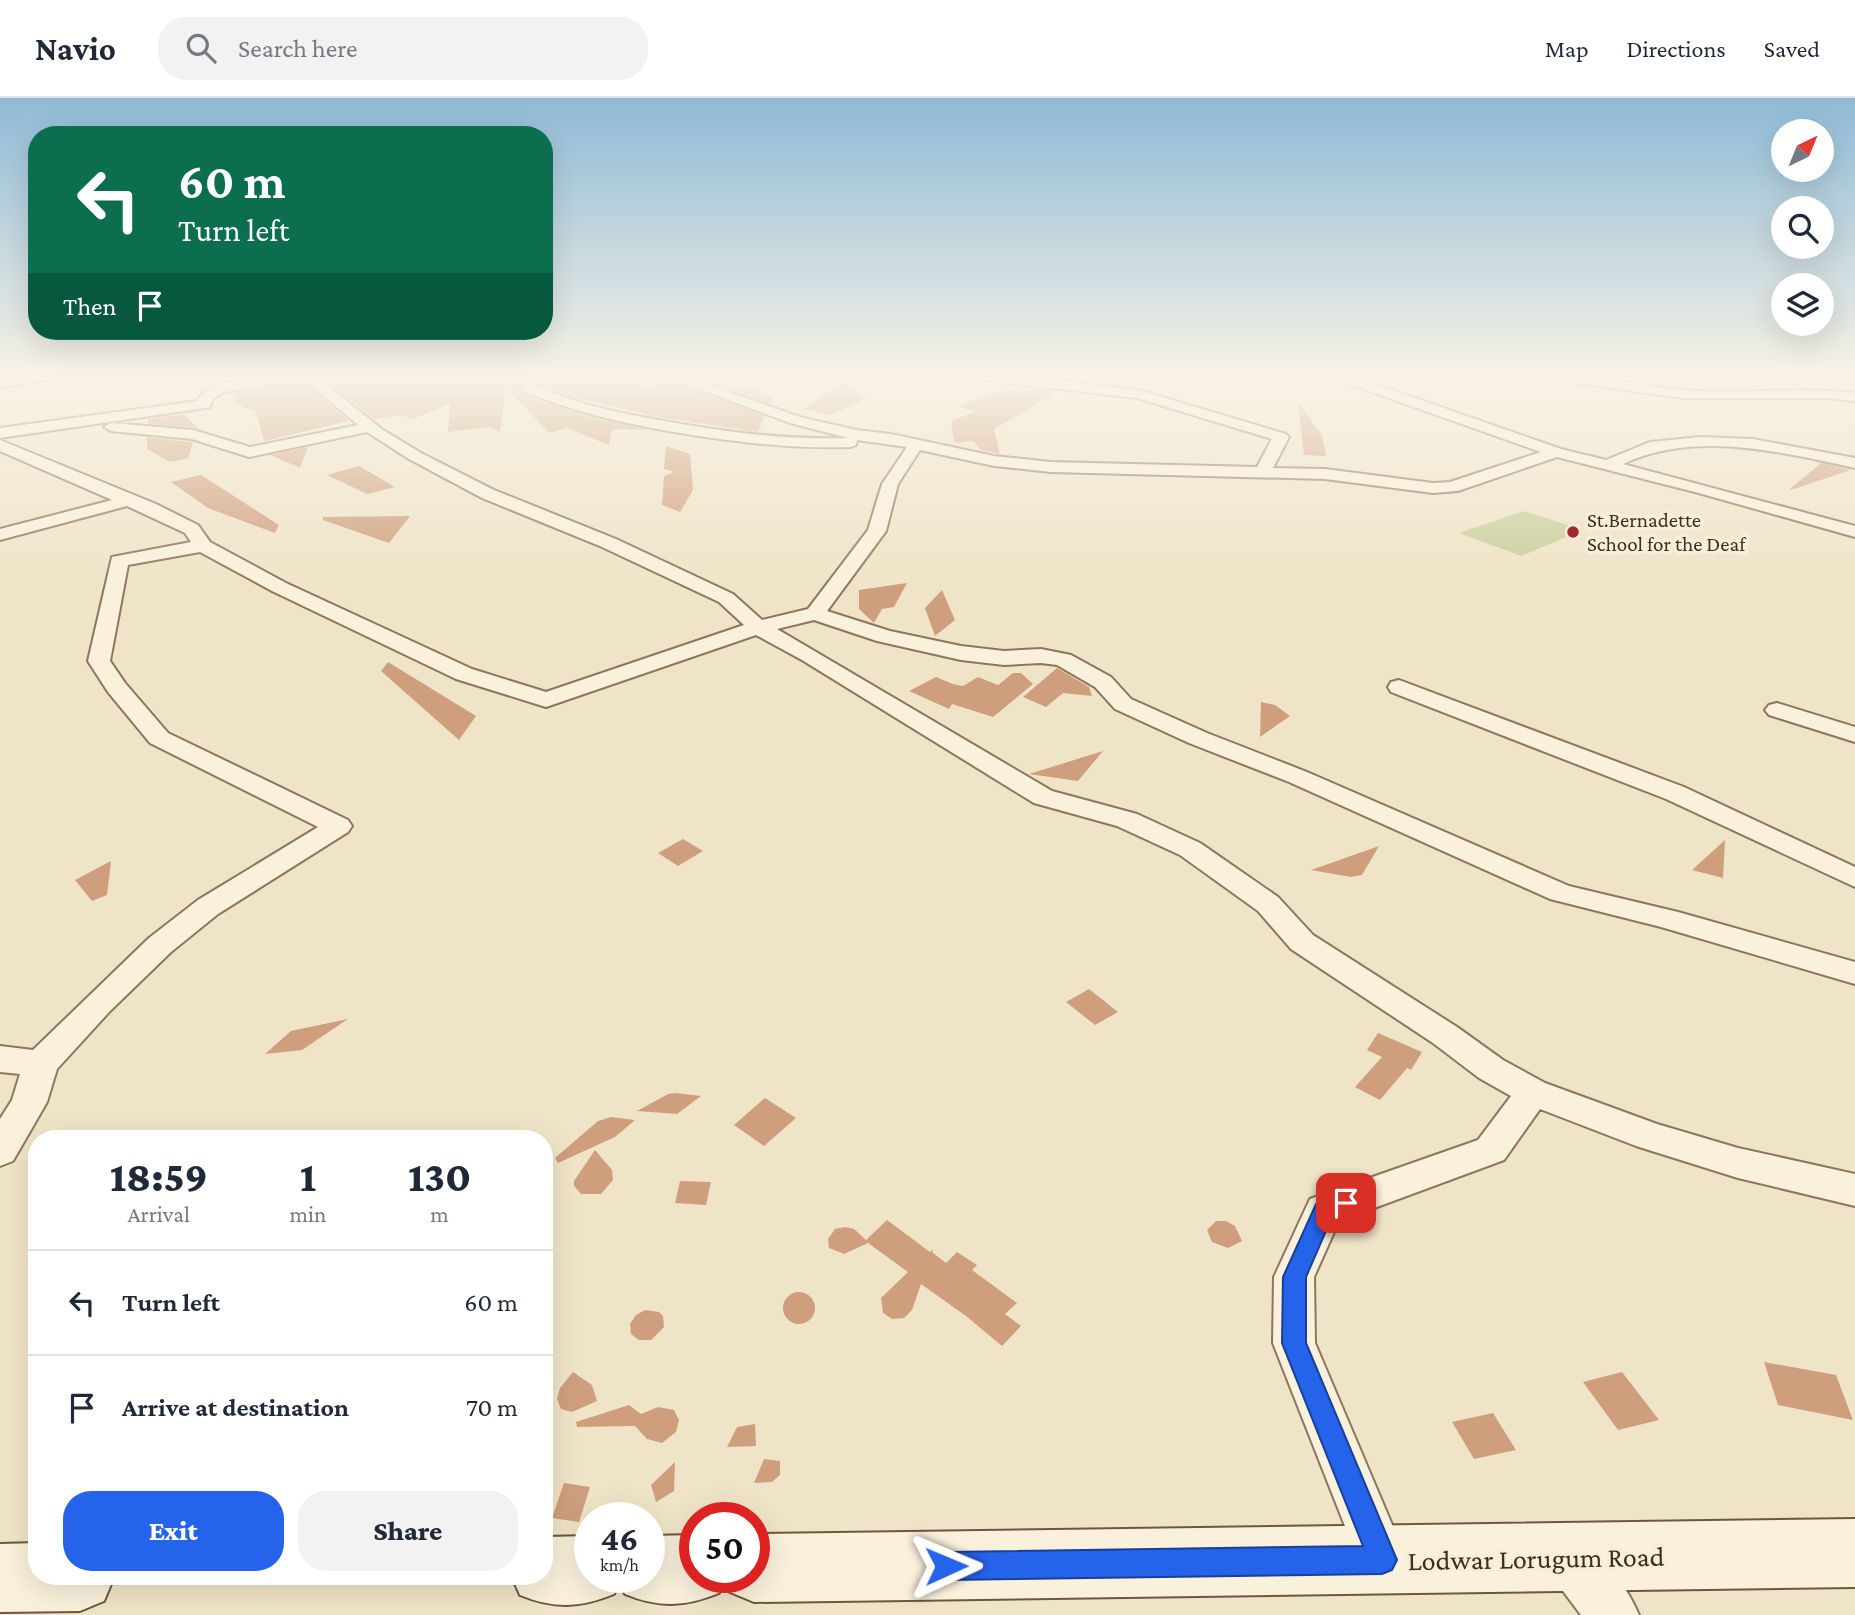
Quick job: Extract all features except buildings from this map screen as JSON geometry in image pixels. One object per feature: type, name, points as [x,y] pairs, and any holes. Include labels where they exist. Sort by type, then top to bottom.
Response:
[{"type":"main road","name":"Lodwar Lorugum Road","points":[[770,1568],[1855,1553]]},
{"type":"main road","points":[[553,1571],[574,1570]]},
{"type":"main road","points":[[0,1578],[28,1578]]},
{"type":"street","points":[[4,447],[150,508],[192,530],[203,546],[279,587],[464,674],[547,700],[758,627],[816,614],[886,636],[961,653],[1004,657],[1041,656],[1063,660],[1103,682],[1124,704],[1198,738],[1298,777],[1560,893],[1667,919],[1855,973]]},
{"type":"street","points":[[233,447],[250,452],[274,447]]},
{"type":"street","points":[[401,447],[488,494],[609,543],[726,598],[758,627],[810,655],[1043,797],[1127,820],[1190,849],[1268,904],[1302,942],[1445,1035],[1491,1069],[1532,1092],[1649,1136],[1726,1160],[1855,1191]]},
{"type":"street","points":[[816,614],[877,531],[890,484],[914,447]]},
{"type":"street","points":[[919,447],[993,461],[1051,467],[1325,474],[1433,488],[1452,486],[1556,452]]},
{"type":"street","points":[[1263,472],[1276,447]]},
{"type":"street","points":[[1541,447],[1855,532]]},
{"type":"street","points":[[1610,464],[1649,448],[1661,447]]},
{"type":"street","points":[[1760,447],[1855,464]]},
{"type":"street","points":[[0,535],[128,501]]},
{"type":"street","points":[[0,1152],[29,1102],[41,1064],[109,993],[208,907],[338,826],[159,738],[116,687],[99,661],[119,561],[203,546]]},
{"type":"street","points":[[1399,687],[1675,793],[1855,878]]},
{"type":"street","points":[[1777,710],[1855,735]]},
{"type":"street","points":[[0,1059],[41,1064]]},
{"type":"street","points":[[1382,1560],[1294,1343],[1294,1277],[1324,1210],[1491,1150],[1532,1092]]},
{"type":"street","points":[[1567,1558],[1613,1615]]},
{"type":"green space","points":[[1524,511],[1583,530],[1521,556],[1459,533]]},
{"type":"place","name":"St.Bernadette School for the Deaf","points":[[1573,532]]},
{"type":"route","points":[[946,1566],[1382,1560],[1294,1343],[1294,1277],[1324,1210],[1346,1203]]}]
